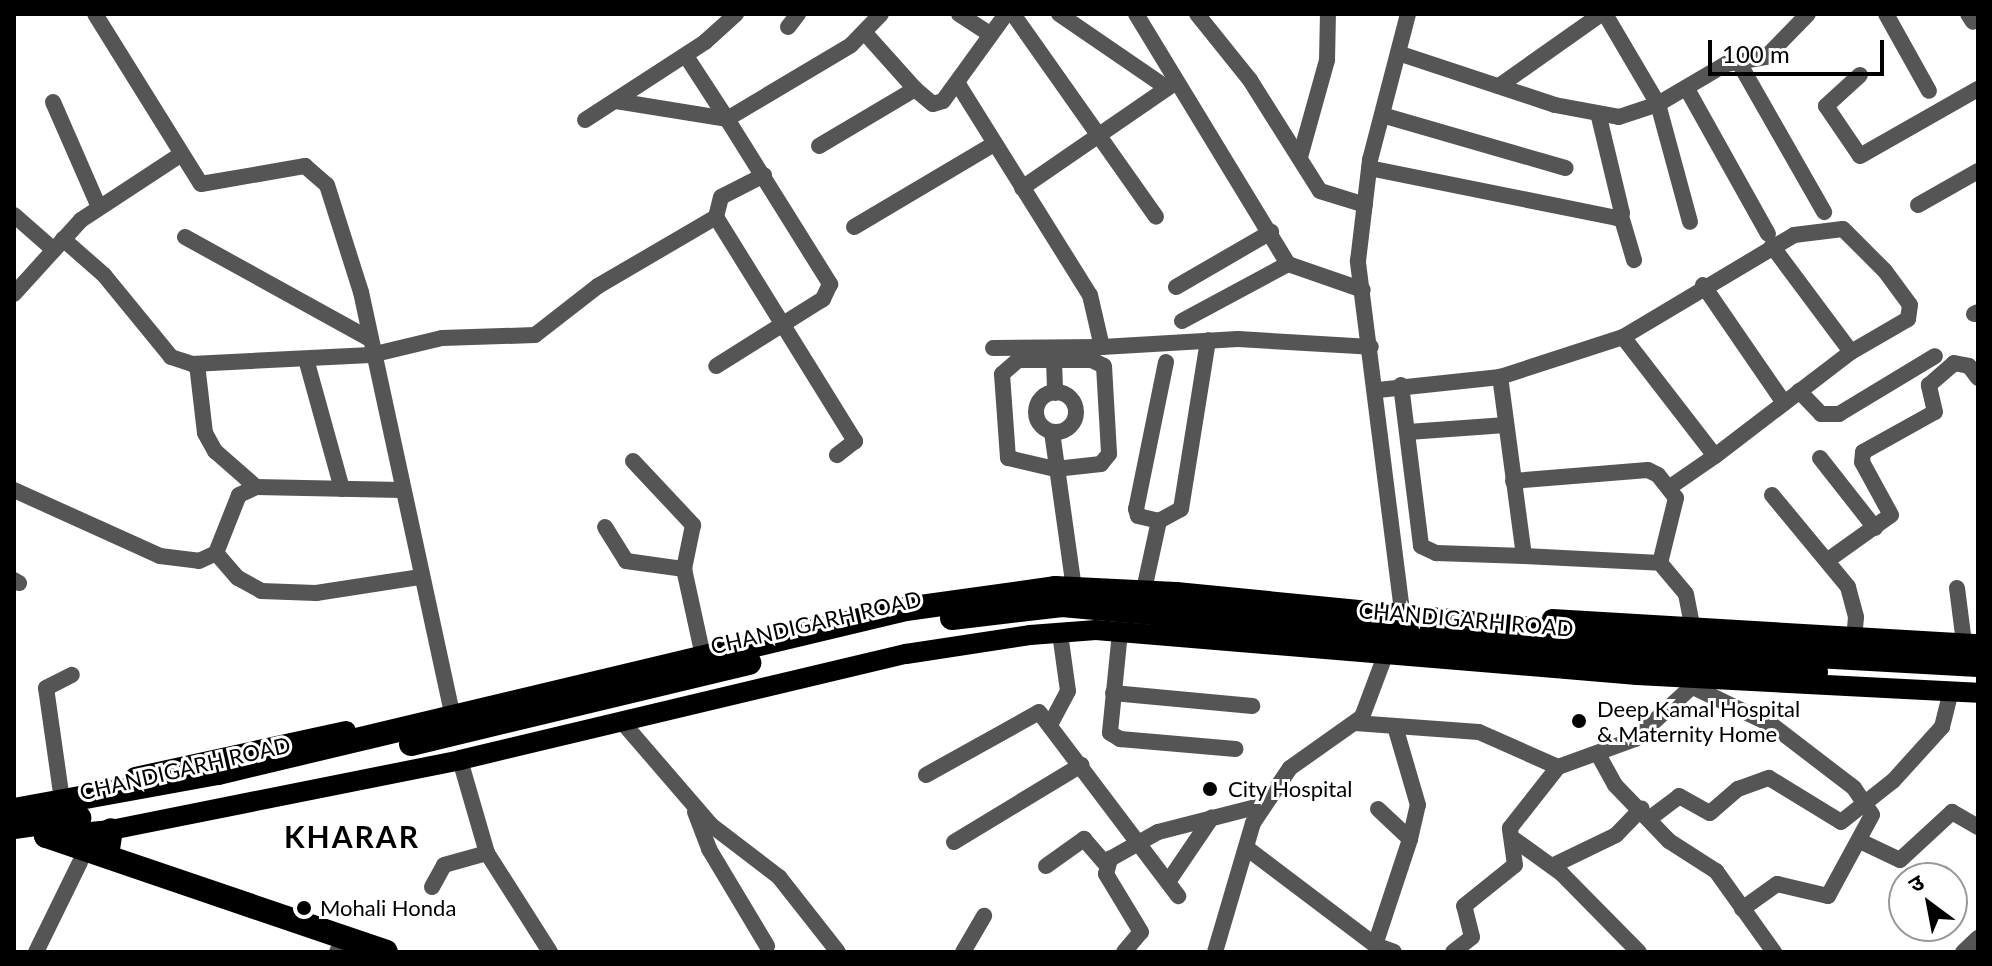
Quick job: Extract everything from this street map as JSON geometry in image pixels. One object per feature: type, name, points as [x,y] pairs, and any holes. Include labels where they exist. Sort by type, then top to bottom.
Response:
[{"type":"highway","points":[[20,799],[218,773],[906,609],[1055,588],[1176,594],[1798,655],[1978,665]]},
{"type":"highway","name":"CHANDIGARH ROAD","points":[[21,836],[93,816],[597,702],[901,624],[1062,605],[1696,665],[1978,681]]},
{"type":"highway","points":[[20,799],[61,793]]},
{"type":"highway","points":[[20,799],[21,836]]},
{"type":"highway","points":[[107,855],[111,830]]},
{"type":"highway","points":[[21,836],[107,855],[386,952]]},
{"type":"highway","points":[[21,836],[80,862],[340,951]]},
{"type":"main road","points":[[61,793],[451,707],[886,605],[1019,582],[1145,585],[1693,630],[1971,644]]},
{"type":"main road","points":[[21,836],[111,830],[460,760],[906,654],[1060,633],[1120,632],[1697,683],[1978,693]]},
{"type":"main road","points":[[612,668],[623,723]]},
{"type":"street","points":[[95,14],[180,155],[201,184],[210,185],[292,166],[317,171],[361,292],[369,347],[451,707]]},
{"type":"street","points":[[585,120],[686,56],[736,14]]},
{"type":"street","points":[[616,101],[727,119],[865,33],[881,14]]},
{"type":"street","points":[[959,14],[991,35]]},
{"type":"street","points":[[865,33],[915,89],[938,105],[958,84],[1006,14]]},
{"type":"street","points":[[1013,14],[1156,217]]},
{"type":"street","points":[[1059,14],[1171,86]]},
{"type":"street","points":[[1136,14],[1171,86],[1271,232],[1288,264],[1363,290]]},
{"type":"street","points":[[1197,14],[1325,195],[1365,205]]},
{"type":"street","points":[[1300,157],[1327,60],[1328,14]]},
{"type":"street","points":[[1215,952],[1263,805],[1303,756],[1355,723],[1369,705],[1402,608],[1378,390],[1358,261],[1369,168],[1408,14]]},
{"type":"street","points":[[1398,53],[1599,117],[1658,104],[1738,61],[1766,57],[1808,14]]},
{"type":"street","points":[[1886,14],[1929,91]]},
{"type":"street","points":[[1499,86],[1607,15],[1658,104],[1690,222]]},
{"type":"street","points":[[686,56],[764,175],[831,288],[783,325],[716,366]]},
{"type":"street","points":[[1738,61],[1824,212]]},
{"type":"street","points":[[1860,75],[1826,106],[1860,156],[1978,89]]},
{"type":"street","points":[[958,84],[1090,295],[1102,347]]},
{"type":"street","points":[[1022,188],[1171,86]]},
{"type":"street","points":[[819,146],[915,89]]},
{"type":"street","points":[[1687,89],[1770,240],[1851,352]]},
{"type":"street","points":[[53,102],[98,205]]},
{"type":"street","points":[[1382,115],[1566,168]]},
{"type":"street","points":[[1599,117],[1634,260]]},
{"type":"street","points":[[854,227],[994,144]]},
{"type":"street","points":[[14,294],[98,205],[180,155]]},
{"type":"street","points":[[1369,168],[1563,212],[1621,216]]},
{"type":"street","points":[[1918,205],[1978,171]]},
{"type":"street","points":[[764,175],[721,197],[716,217],[855,441],[837,455]]},
{"type":"street","points":[[14,215],[104,275],[171,357],[197,364],[306,359],[442,338],[535,335],[641,258],[716,217]]},
{"type":"street","points":[[1378,390],[1401,385],[1500,377],[1623,337],[1770,240],[1843,229],[1885,271],[1912,313],[1851,352],[1670,487]]},
{"type":"street","points":[[1176,287],[1271,232]]},
{"type":"street","points":[[185,237],[369,347]]},
{"type":"street","points":[[1182,321],[1288,264]]},
{"type":"street","points":[[1703,285],[1784,403]]},
{"type":"street","points":[[1623,337],[1715,456]]},
{"type":"street","points":[[1166,362],[1136,509],[1138,516],[1159,521],[1181,509],[1208,340]]},
{"type":"street","points":[[993,348],[1102,347],[1208,340],[1371,347]]},
{"type":"street","points":[[1799,391],[1821,414],[1839,414],[1935,356]]},
{"type":"street","points":[[306,359],[342,489]]},
{"type":"street","points":[[1018,360],[1092,360],[1108,371],[1109,447],[1101,464],[1055,469],[1020,464],[1003,452],[1002,374],[1018,360]]},
{"type":"street","points":[[1054,360],[1055,393]]},
{"type":"street","points":[[1828,560],[1875,528],[1890,510],[1862,462],[1863,452],[1935,412],[1929,385],[1954,363],[1969,366],[1978,378]]},
{"type":"street","points":[[197,364],[205,433],[215,451],[256,487]]},
{"type":"street","points":[[1500,377],[1524,556]]},
{"type":"street","points":[[1401,385],[1418,536],[1427,552],[1660,563],[1686,594],[1693,630]]},
{"type":"street","points":[[1052,432],[1069,428],[1076,416],[1071,398],[1055,393],[1042,399],[1037,410],[1040,423],[1052,432],[1073,582]]},
{"type":"street","points":[[1408,432],[1506,425]]},
{"type":"street","points":[[1820,458],[1875,528]]},
{"type":"street","points":[[633,461],[693,525],[684,569],[701,647]]},
{"type":"street","points":[[1513,481],[1648,470],[1670,487],[1676,498],[1672,530],[1660,563]]},
{"type":"street","points":[[14,490],[160,556],[199,561],[216,553],[239,495],[256,487],[401,490]]},
{"type":"street","points":[[1772,495],[1848,587],[1856,617],[1854,638]]},
{"type":"street","points":[[1145,585],[1159,521]]},
{"type":"street","points":[[605,527],[626,561],[684,569]]},
{"type":"street","points":[[216,553],[238,578],[261,591],[316,593],[421,577]]},
{"type":"street","points":[[1957,588],[1971,644]]},
{"type":"street","points":[[1120,632],[1109,727],[1120,739],[1236,749]]},
{"type":"street","points":[[1051,723],[1068,691],[1060,633]]},
{"type":"street","points":[[61,793],[46,688],[72,675]]},
{"type":"street","points":[[1508,833],[1558,767],[1599,756],[1635,739],[1697,683],[1772,725],[1866,804],[1872,815],[1862,842],[1828,896],[1777,884],[1742,909]]},
{"type":"street","points":[[1552,866],[1616,835],[1679,796],[1710,813],[1738,789],[1769,778],[1841,822],[1866,804],[1942,727],[1951,692]]},
{"type":"street","points":[[1113,693],[1252,706]]},
{"type":"street","points":[[926,775],[1033,713],[1051,723],[1173,889],[1212,817]]},
{"type":"street","points":[[623,723],[693,807],[773,871],[838,952]]},
{"type":"street","points":[[1355,723],[1396,730],[1479,732],[1558,767]]},
{"type":"street","points":[[1368,946],[1410,839],[1418,805],[1396,730]]},
{"type":"street","points":[[1599,756],[1615,785],[1669,841],[1716,871],[1774,952]]},
{"type":"street","points":[[460,760],[487,853],[550,952]]},
{"type":"street","points":[[954,842],[1081,765]]},
{"type":"street","points":[[1106,864],[1139,840],[1263,805]]},
{"type":"street","points":[[693,807],[709,849],[767,946]]},
{"type":"street","points":[[1378,809],[1410,839]]},
{"type":"street","points":[[1862,842],[1900,860],[1952,812],[1978,827]]},
{"type":"street","points":[[1508,833],[1537,861],[1552,866],[1639,952]]},
{"type":"street","points":[[1453,952],[1474,946],[1464,906],[1517,861],[1508,833]]},
{"type":"street","points":[[1046,866],[1084,839],[1106,864],[1108,878],[1141,932],[1124,952]]},
{"type":"street","points":[[1248,849],[1368,946],[1394,952]]},
{"type":"street","points":[[432,887],[444,865],[487,853]]},
{"type":"street","points":[[36,952],[80,862]]},
{"type":"street","points":[[965,951],[984,916]]},
{"type":"street","points":[[1963,952],[1978,938]]},
{"type":"place","name":"Deep Kamal Hospital & Maternity Home","points":[[1579,721]]},
{"type":"place","name":"City Hospital","points":[[1210,789]]},
{"type":"place","name":"Mohali Honda","points":[[304,908]]},
{"type":"district","name":"KHARAR","points":[[352,836]]}]
